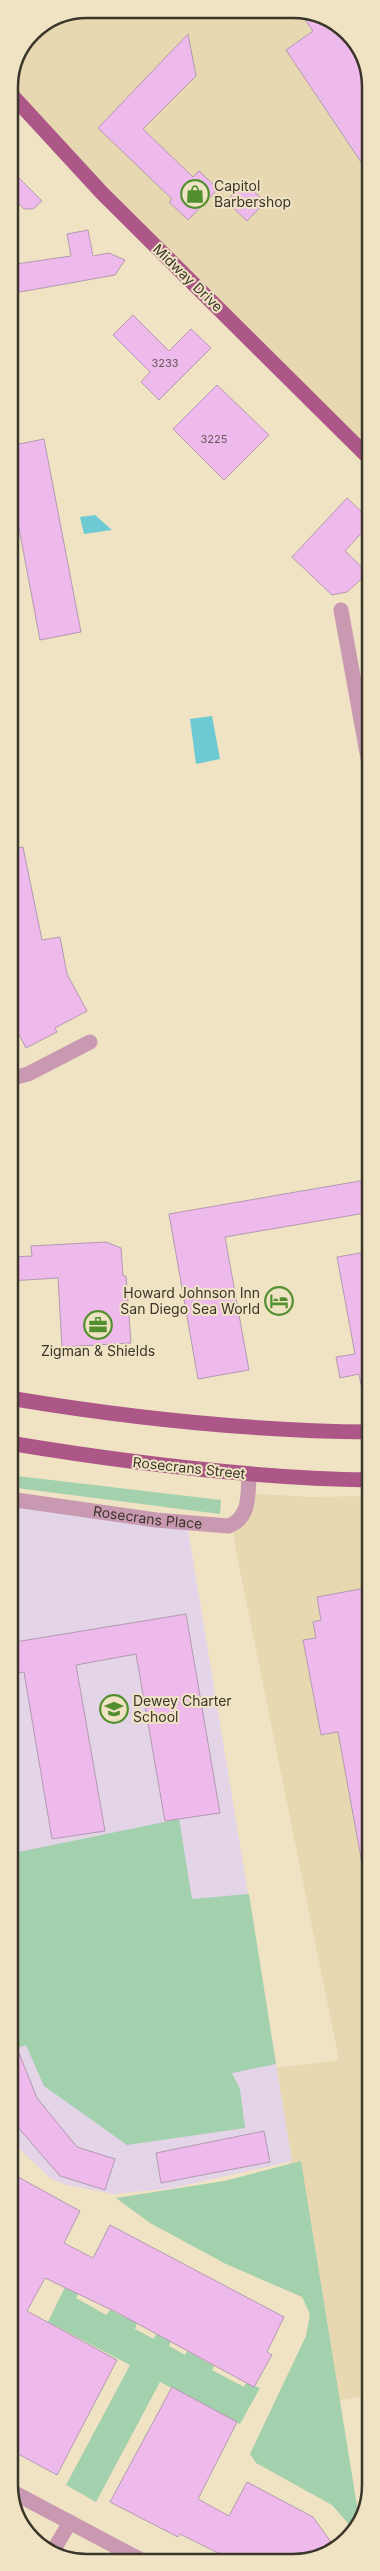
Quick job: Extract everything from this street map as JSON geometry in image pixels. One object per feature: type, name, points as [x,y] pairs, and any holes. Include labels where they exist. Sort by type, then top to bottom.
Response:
[{"type":"main road","name":"Midway Drive","points":[[18,102],[102,193],[362,451]]},
{"type":"main road","points":[[18,1400],[85,1411],[177,1422],[286,1430],[362,1432]]},
{"type":"main road","name":"Rosecrans Street","points":[[18,1444],[149,1465],[249,1475],[362,1480]]},
{"type":"street","points":[[341,610],[362,726]]},
{"type":"street","points":[[18,1077],[28,1074],[90,1042]]},
{"type":"street","name":"Rosecrans Place","points":[[18,1500],[164,1521],[228,1526],[238,1522],[245,1512],[249,1475]]},
{"type":"street","points":[[19,2495],[130,2554]]},
{"type":"street","points":[[56,2546],[70,2522]]},
{"type":"shaded area","points":[[86,17],[294,17],[320,23],[336,32],[353,52],[361,73],[362,82],[362,442],[42,126],[18,97],[19,73],[29,48],[48,29],[60,23]]},
{"type":"shaded area","points":[[248,1493],[309,1497],[362,1496],[362,2396],[321,2403],[277,2068],[339,2060],[235,1546],[233,1525]]},
{"type":"shaded area","name":"Dewey Charter School","points":[[18,1500],[187,1523],[292,2161],[174,2188],[114,2194],[66,2185],[50,2178],[18,2148]]},
{"type":"green space","points":[[18,1476],[221,1500],[220,1514],[18,1488]]},
{"type":"green space","points":[[179,1819],[192,1899],[249,1894],[276,2064],[232,2073],[240,2089],[245,2128],[127,2145],[44,2086],[26,2045],[18,2048],[18,1852]]},
{"type":"green space","points":[[301,2161],[358,2510],[349,2524],[332,2505],[256,2463],[250,2454],[306,2336],[310,2314],[302,2297],[226,2264],[150,2223],[116,2198],[224,2181]]},
{"type":"green space","points":[[65,2287],[78,2294],[76,2298],[106,2315],[110,2310],[137,2323],[135,2329],[154,2339],[156,2334],[171,2341],[169,2346],[185,2355],[187,2351],[214,2366],[212,2370],[244,2387],[246,2383],[260,2388],[240,2424],[160,2382],[96,2502],[66,2485],[130,2365],[48,2322]]},
{"type":"water","points":[[95,515],[112,530],[84,534],[80,517]]},
{"type":"water","points":[[212,716],[220,759],[196,764],[190,719]]},
{"type":"building","points":[[304,18],[320,23],[336,32],[345,41],[357,60],[362,82],[362,164],[286,50],[313,31]]},
{"type":"building","points":[[188,34],[196,76],[143,129],[193,177],[199,171],[218,189],[188,220],[169,202],[172,199],[98,128]]},
{"type":"building","points":[[18,177],[42,201],[33,209],[24,209],[18,203]]},
{"type":"building","points":[[247,185],[265,202],[247,221],[226,201],[238,189],[241,192]]},
{"type":"building","points":[[88,230],[93,256],[109,253],[125,260],[115,275],[18,292],[18,264],[71,256],[67,234]]},
{"type":"building","points":[[133,315],[169,351],[191,329],[211,348],[159,400],[141,382],[150,372],[113,335]]},
{"type":"building","points":[[217,385],[269,435],[224,480],[173,429]]},
{"type":"building","points":[[44,439],[81,632],[40,640],[18,523],[18,444]]},
{"type":"building","points":[[347,498],[362,512],[362,533],[345,551],[362,567],[362,578],[347,592],[332,595],[292,557]]},
{"type":"building","points":[[23,847],[42,940],[60,937],[67,974],[87,1011],[55,1028],[57,1032],[26,1048],[18,1033],[18,848]]},
{"type":"building","points":[[362,1181],[362,1214],[225,1237],[249,1370],[198,1379],[169,1214]]},
{"type":"building","points":[[106,1242],[121,1248],[123,1276],[126,1276],[131,1343],[62,1347],[58,1278],[18,1280],[18,1257],[32,1256],[31,1246]]},
{"type":"building","points":[[362,1253],[362,1389],[359,1374],[340,1378],[336,1357],[355,1354],[337,1257]]},
{"type":"building","points":[[362,1589],[362,1864],[338,1732],[321,1735],[303,1640],[316,1638],[313,1622],[321,1620],[317,1597]]},
{"type":"building","points":[[186,1614],[220,1813],[165,1821],[136,1654],[76,1665],[105,1831],[52,1839],[24,1672],[18,1673],[18,1642]]},
{"type":"building","points":[[18,2050],[37,2098],[77,2147],[115,2159],[105,2190],[60,2176],[18,2127]]},
{"type":"building","points":[[264,2131],[270,2162],[161,2183],[156,2153]]},
{"type":"building","points":[[18,2177],[80,2211],[64,2243],[93,2258],[110,2225],[284,2317],[267,2352],[272,2355],[254,2387],[118,2313],[45,2278],[27,2311],[117,2360],[57,2475],[18,2454]]},
{"type":"building","points":[[172,2387],[237,2422],[198,2499],[229,2516],[247,2482],[313,2517],[331,2542],[311,2551],[298,2553],[219,2553],[180,2534],[178,2537],[110,2502]]},
{"type":"place","name":"Capitol Barbershop","points":[[195,194]]},
{"type":"place","name":"Howard Johnson Inn San Diego Sea World","points":[[279,1301]]},
{"type":"place","name":"Zigman & Shields","points":[[98,1325]]},
{"type":"place","name":"Dewey Charter School","points":[[114,1709]]}]
